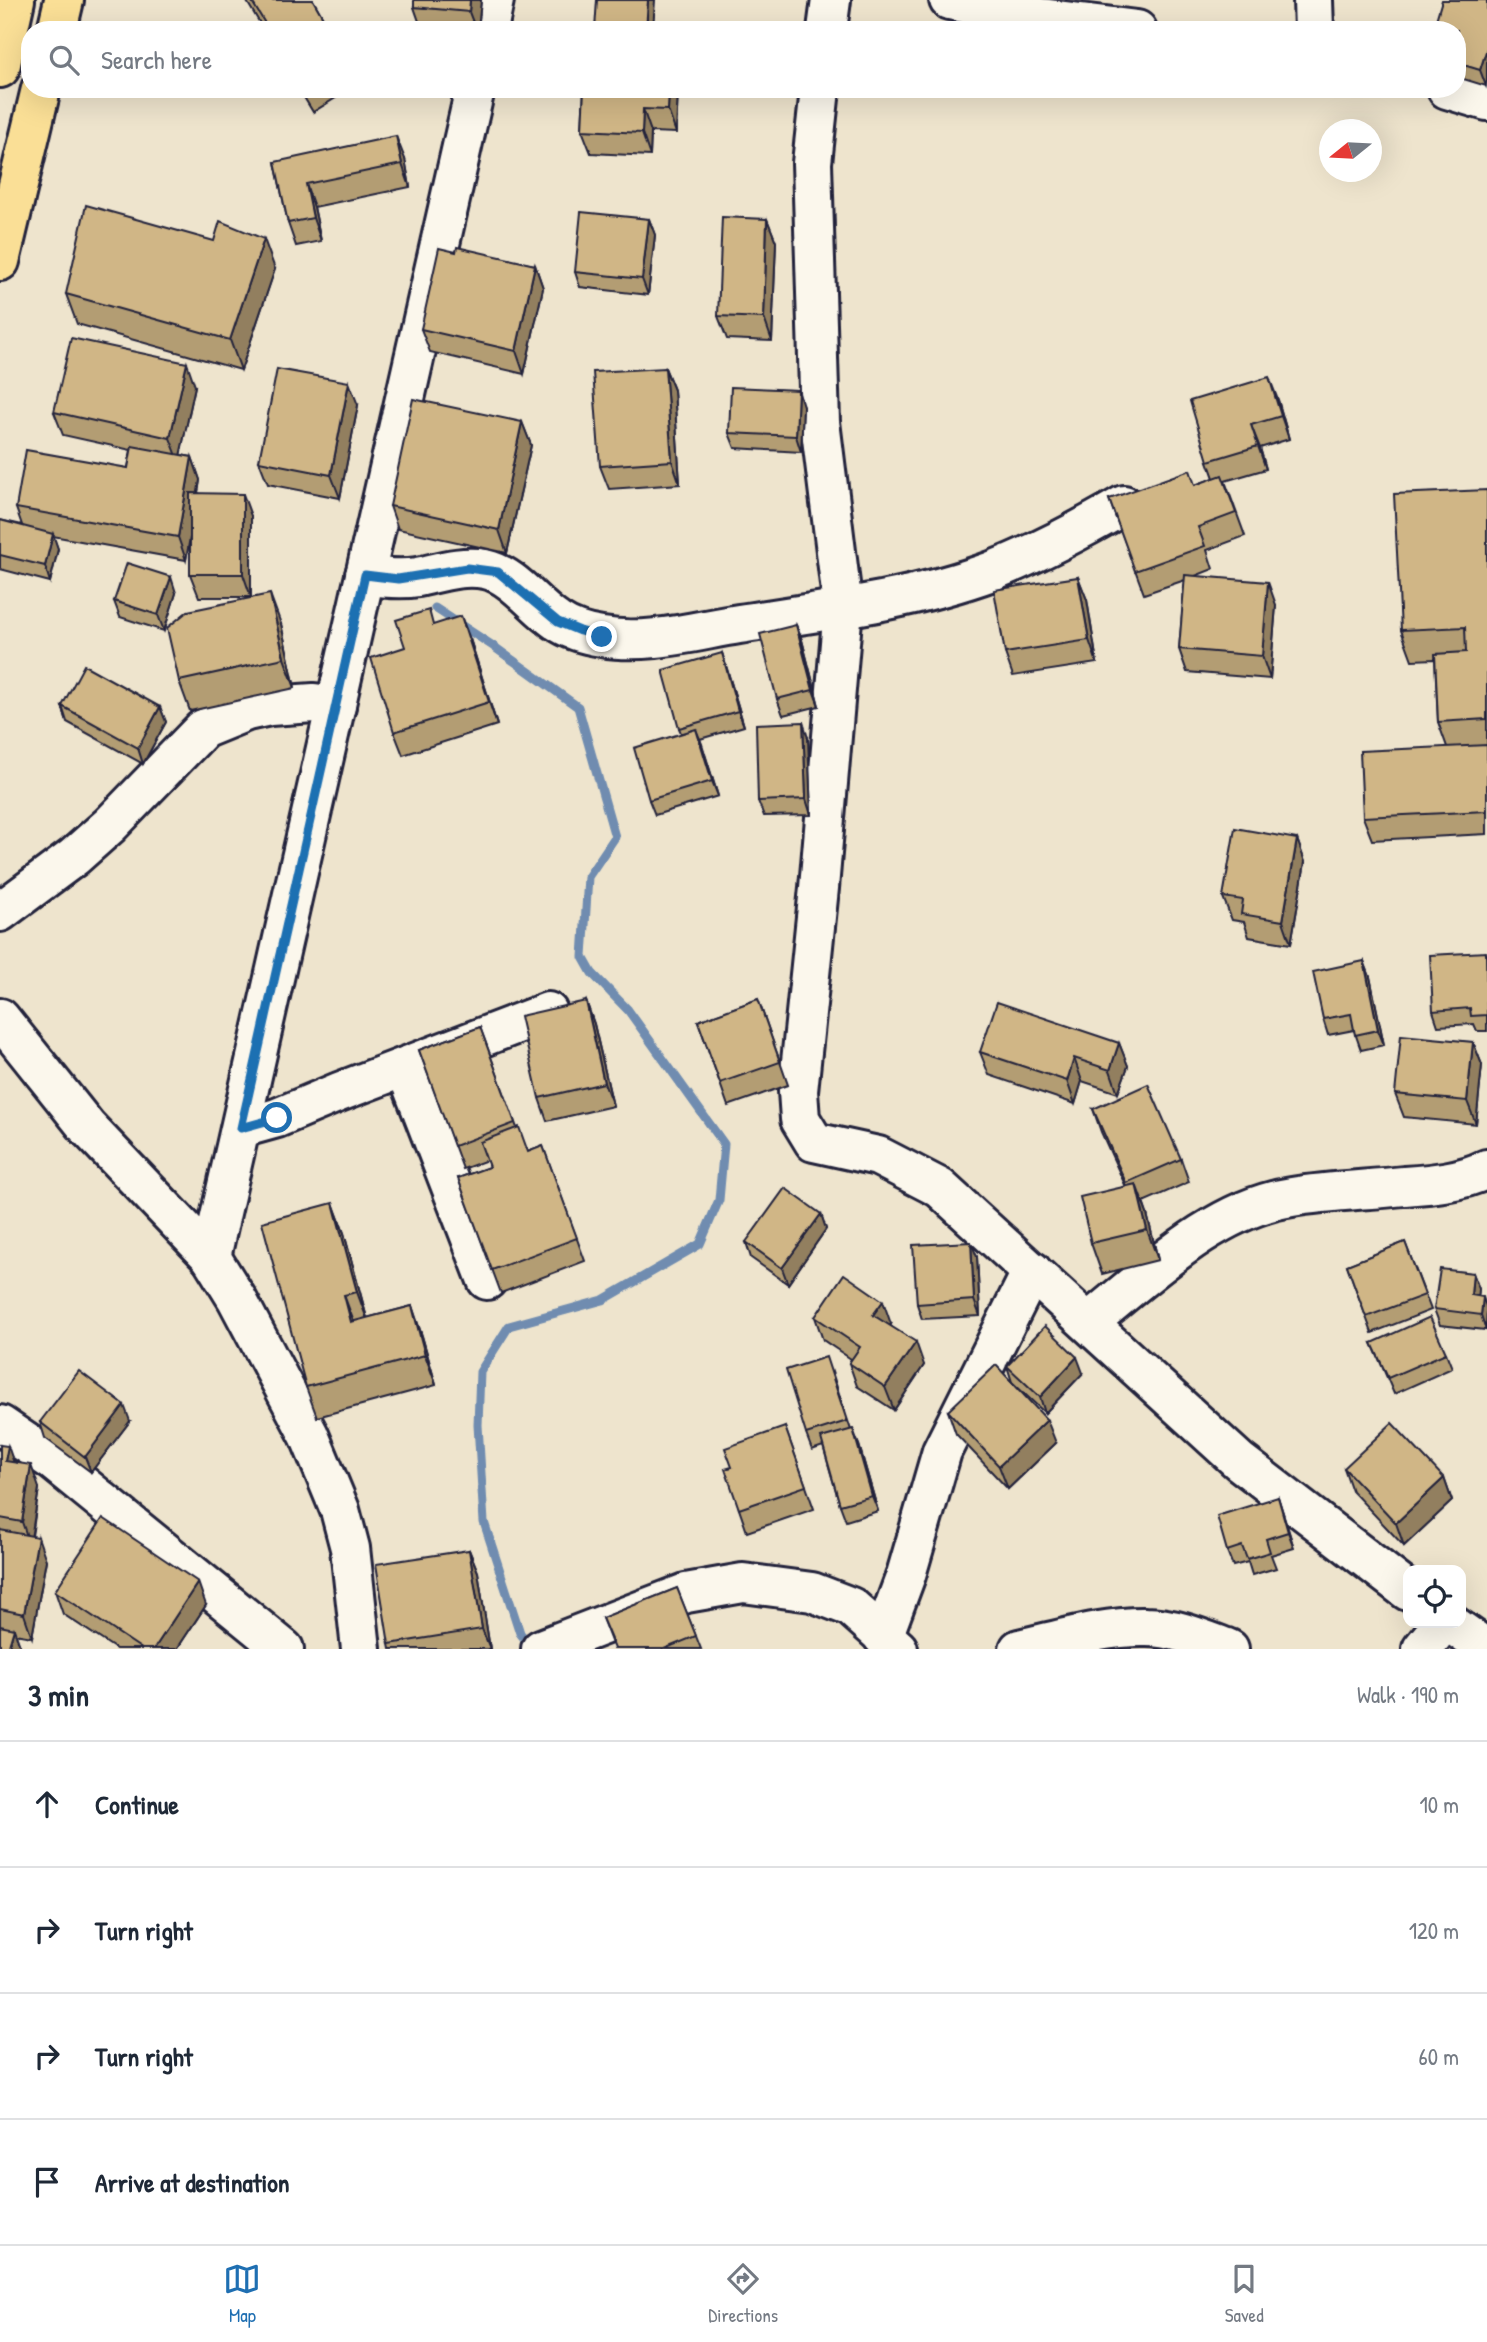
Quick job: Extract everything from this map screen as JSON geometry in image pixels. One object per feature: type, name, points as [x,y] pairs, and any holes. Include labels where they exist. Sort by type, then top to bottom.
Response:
[{"type":"highway","points":[[0,68],[15,0]]},
{"type":"highway","points":[[59,21],[64,0]]},
{"type":"highway","points":[[0,261],[39,98]]},
{"type":"street","points":[[490,21],[494,0]]},
{"type":"street","points":[[828,21],[831,0]]},
{"type":"street","points":[[949,0],[1013,6],[1090,21]]},
{"type":"street","points":[[1313,0],[1314,21]]},
{"type":"street","points":[[1466,95],[1487,101]]},
{"type":"street","points":[[211,1257],[473,98]]},
{"type":"street","points":[[819,98],[812,163],[820,422],[843,608],[798,1091],[800,1119],[814,1142],[877,1156],[940,1188],[1240,1461],[1403,1587]]},
{"type":"street","points":[[365,575],[398,579],[467,568],[498,572],[558,622],[580,631],[624,639],[645,639],[894,599],[944,586],[1037,552],[1124,505]]},
{"type":"street","points":[[0,912],[32,890],[101,833],[203,729],[247,711],[270,706],[314,703],[336,706]]},
{"type":"street","points":[[241,1128],[288,1114],[548,1012]]},
{"type":"street","points":[[0,1018],[87,1127],[211,1257],[237,1299],[309,1435],[340,1510],[350,1548],[360,1649]]},
{"type":"street","points":[[405,1067],[487,1280]]},
{"type":"street","points":[[1089,1322],[1195,1239],[1245,1210],[1290,1197],[1445,1182],[1487,1169]]},
{"type":"street","points":[[556,1643],[685,1593],[743,1583],[811,1592],[851,1607],[890,1643],[906,1575],[942,1451],[1032,1271]]},
{"type":"street","points":[[0,1424],[53,1461],[284,1649]]},
{"type":"street","points":[[1019,1649],[1104,1630],[1147,1627],[1185,1633],[1229,1649]]},
{"type":"street","points":[[1422,1649],[1439,1628]]},
{"type":"street","points":[[1457,1628],[1487,1649]]},
{"type":"building","points":[[251,0],[313,0],[325,21],[264,21]]},
{"type":"building","points":[[414,0],[470,0],[469,12],[414,7]]},
{"type":"building","points":[[597,0],[648,0],[647,21],[596,21]]},
{"type":"building","points":[[1442,0],[1487,0],[1487,48],[1480,70],[1466,66],[1466,21],[1436,21]]},
{"type":"building","points":[[584,98],[669,98],[668,110],[643,109],[642,133],[582,130]]},
{"type":"building","points":[[396,136],[402,164],[306,184],[313,218],[288,223],[275,162]]},
{"type":"building","points":[[86,205],[214,241],[220,221],[264,239],[230,340],[66,294]]},
{"type":"building","points":[[581,212],[649,219],[642,279],[575,272]]},
{"type":"building","points":[[722,217],[767,219],[764,318],[718,316]]},
{"type":"building","points":[[457,247],[535,265],[516,351],[421,329],[439,248],[456,252]]},
{"type":"building","points":[[71,338],[187,363],[170,438],[54,412]]},
{"type":"building","points":[[665,368],[672,461],[600,466],[593,372]]},
{"type":"building","points":[[277,369],[349,382],[331,475],[259,461]]},
{"type":"building","points":[[1269,377],[1281,416],[1251,425],[1258,446],[1208,461],[1190,401]]},
{"type":"building","points":[[731,387],[798,390],[796,436],[729,433]]},
{"type":"building","points":[[413,399],[522,422],[499,530],[390,506]]},
{"type":"building","points":[[132,446],[192,457],[178,537],[16,508],[26,450],[128,468]]},
{"type":"building","points":[[1190,470],[1195,485],[1222,475],[1236,513],[1198,527],[1205,546],[1135,571],[1109,499]]},
{"type":"building","points":[[1487,490],[1487,719],[1438,722],[1435,654],[1466,652],[1465,627],[1401,630],[1394,494]]},
{"type":"building","points":[[190,493],[243,494],[243,574],[190,574]]},
{"type":"building","points":[[0,520],[53,534],[45,566],[0,555]]},
{"type":"building","points":[[127,563],[171,577],[158,615],[114,601]]},
{"type":"building","points":[[1185,575],[1268,582],[1262,656],[1179,649]]},
{"type":"building","points":[[1078,577],[1089,640],[1005,653],[994,590]]},
{"type":"building","points":[[270,594],[284,658],[179,681],[167,628],[188,611]]},
{"type":"building","points":[[429,610],[433,625],[461,616],[489,702],[394,732],[371,658],[405,647],[396,620]]},
{"type":"building","points":[[796,625],[813,690],[777,699],[760,634]]},
{"type":"building","points":[[722,653],[738,711],[679,728],[663,670]]},
{"type":"building","points":[[84,665],[160,707],[138,748],[62,706]]},
{"type":"building","points":[[803,722],[806,799],[758,801],[756,724]]},
{"type":"building","points":[[696,729],[712,781],[649,800],[634,748]]},
{"type":"building","points":[[1487,745],[1487,811],[1363,817],[1360,751]]},
{"type":"building","points":[[1235,828],[1297,839],[1283,921],[1241,914],[1243,900],[1223,897]]},
{"type":"building","points":[[1486,952],[1487,1015],[1471,1016],[1470,1008],[1433,1011],[1430,955]]},
{"type":"building","points":[[1364,961],[1378,1030],[1355,1035],[1351,1014],[1323,1019],[1313,972]]},
{"type":"building","points":[[758,999],[780,1062],[720,1083],[698,1021]]},
{"type":"building","points":[[586,1001],[604,1083],[539,1098],[520,1016]]},
{"type":"building","points":[[997,1002],[1119,1043],[1110,1070],[1074,1058],[1067,1081],[980,1052]]},
{"type":"building","points":[[480,1027],[515,1123],[454,1146],[419,1050]]},
{"type":"building","points":[[1401,1035],[1473,1042],[1467,1101],[1395,1094]]},
{"type":"building","points":[[1148,1084],[1181,1159],[1126,1183],[1093,1109]]},
{"type":"building","points":[[519,1127],[528,1152],[543,1146],[577,1238],[492,1270],[458,1178],[489,1167],[480,1142]]},
{"type":"building","points":[[1136,1184],[1147,1230],[1091,1243],[1080,1197]]},
{"type":"building","points":[[785,1188],[821,1214],[782,1268],[746,1242]]},
{"type":"building","points":[[333,1203],[357,1292],[344,1295],[351,1322],[412,1306],[425,1355],[306,1387],[262,1222]]},
{"type":"building","points":[[971,1242],[974,1300],[917,1304],[913,1245]]},
{"type":"building","points":[[1405,1242],[1425,1295],[1366,1317],[1347,1265]]},
{"type":"building","points":[[1440,1269],[1473,1273],[1471,1295],[1483,1297],[1481,1315],[1434,1309]]},
{"type":"building","points":[[844,1274],[883,1301],[873,1315],[916,1342],[885,1387],[849,1363],[860,1347],[815,1317]]},
{"type":"building","points":[[1430,1317],[1446,1353],[1388,1378],[1372,1343]]},
{"type":"building","points":[[1045,1326],[1077,1357],[1040,1397],[1007,1366]]},
{"type":"building","points":[[826,1357],[847,1421],[806,1434],[786,1370]]},
{"type":"building","points":[[996,1365],[1047,1420],[999,1466],[948,1411]]},
{"type":"building","points":[[79,1371],[124,1405],[85,1457],[40,1422]]},
{"type":"building","points":[[1392,1423],[1444,1478],[1396,1523],[1344,1468]]},
{"type":"building","points":[[785,1427],[806,1486],[739,1509],[725,1469],[732,1467],[725,1448]]},
{"type":"building","points":[[853,1429],[872,1496],[840,1505],[821,1438]]},
{"type":"building","points":[[0,1445],[8,1446],[5,1461],[31,1465],[22,1522],[0,1518]]},
{"type":"building","points":[[1278,1497],[1288,1532],[1266,1539],[1270,1552],[1247,1559],[1242,1546],[1227,1551],[1217,1516]]},
{"type":"building","points":[[103,1518],[198,1582],[154,1649],[142,1649],[55,1591]]},
{"type":"building","points":[[0,1530],[38,1537],[24,1614],[0,1609]]},
{"type":"building","points":[[469,1550],[482,1629],[389,1644],[376,1564]]},
{"type":"building","points":[[677,1588],[696,1636],[664,1649],[615,1649],[602,1618]]},
{"type":"building","points":[[0,1626],[14,1629],[8,1649],[0,1649]]},
{"type":"waterway","points":[[435,608],[578,707],[615,837],[588,877],[583,957],[592,973],[628,1010],[724,1144],[719,1200],[700,1244],[603,1300],[509,1326],[480,1372],[478,1425],[484,1522],[520,1633],[531,1647]]},
{"type":"route","points":[[277,1118],[241,1128],[365,575],[398,579],[451,569],[498,572],[558,622],[602,637]]}]
